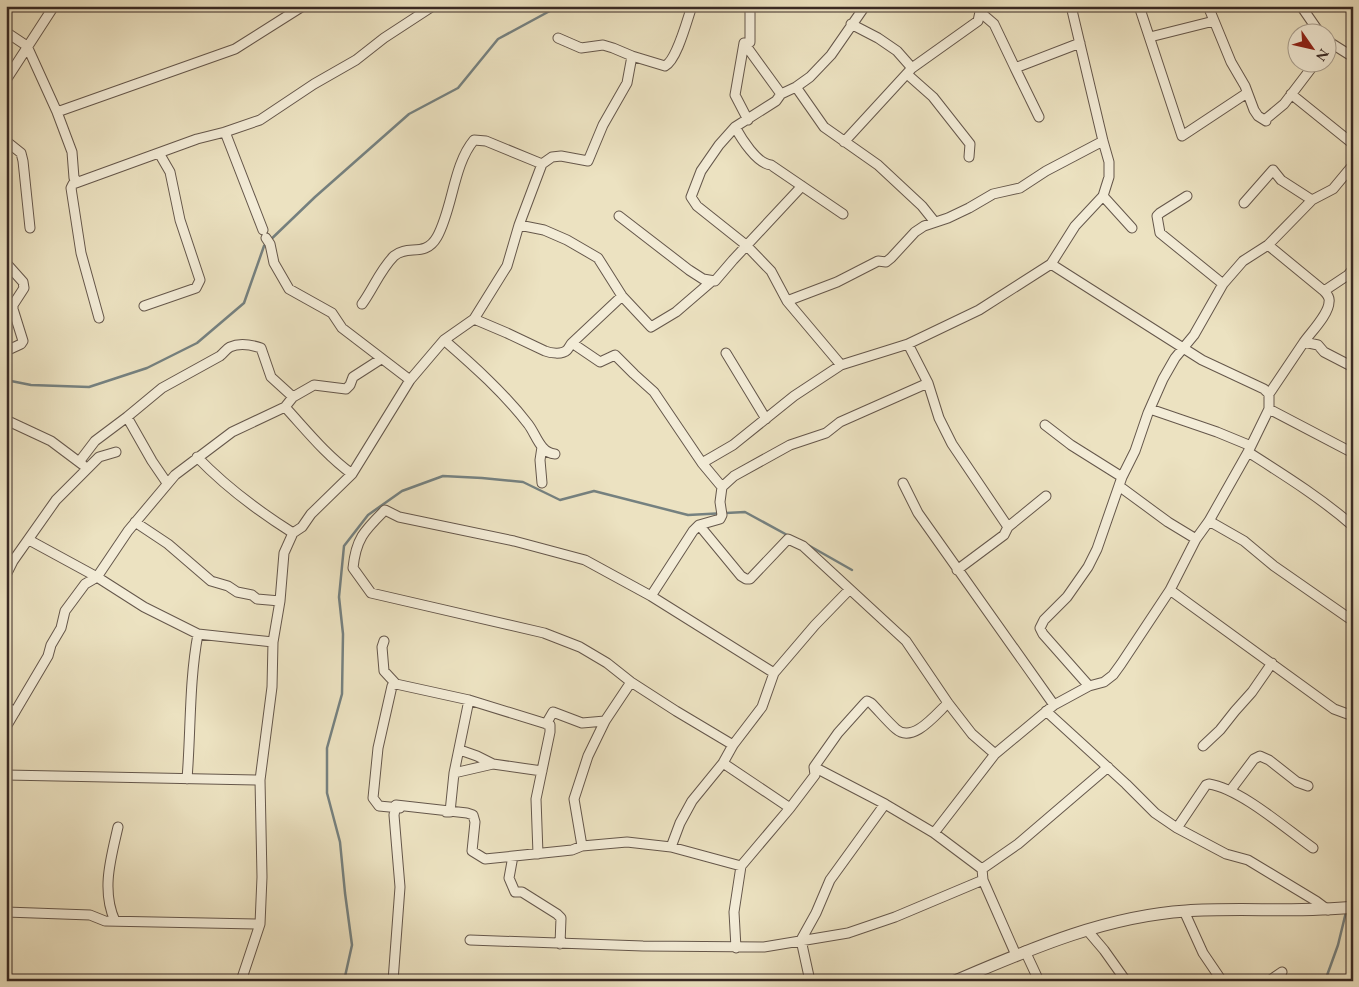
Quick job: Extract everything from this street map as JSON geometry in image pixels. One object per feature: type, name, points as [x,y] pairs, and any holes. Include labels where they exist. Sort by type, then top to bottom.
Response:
[{"type":"street","points":[[6,80],[54,6]]},
{"type":"street","points":[[58,112],[235,49],[303,6]]},
{"type":"street","points":[[6,32],[28,46],[58,112],[72,152],[74,178],[82,182],[197,139],[260,120],[314,84],[356,60],[416,11],[433,6]]},
{"type":"street","points":[[558,38],[580,48],[603,45],[661,66],[667,65],[671,62],[692,6]]},
{"type":"street","points":[[744,43],[750,42],[750,6]]},
{"type":"street","points":[[841,366],[788,301],[771,271],[746,245],[698,206],[691,197],[701,171],[719,145],[735,127],[776,101],[781,94],[796,88],[822,66],[865,6]]},
{"type":"street","points":[[702,463],[733,445],[794,396],[841,366],[908,344],[979,310],[1051,264],[1076,226],[1103,196],[1110,177],[1109,162],[1071,6]]},
{"type":"street","points":[[1139,6],[1182,136],[1248,93]]},
{"type":"street","points":[[1208,6],[1231,62],[1258,116],[1266,121],[1284,104],[1308,72]]},
{"type":"street","points":[[1301,6],[1312,22]]},
{"type":"street","points":[[979,9],[994,24],[1039,117]]},
{"type":"street","points":[[844,142],[909,71],[946,43],[973,26],[978,21],[979,9]]},
{"type":"street","points":[[1150,37],[1214,21]]},
{"type":"street","points":[[851,24],[878,38],[896,51],[909,71],[951,118],[970,144],[969,157]]},
{"type":"street","points":[[744,43],[781,94]]},
{"type":"street","points":[[744,43],[735,95],[748,120]]},
{"type":"street","points":[[1015,68],[1080,43]]},
{"type":"street","points":[[1336,47],[1353,57]]},
{"type":"street","points":[[242,981],[260,924],[262,877],[260,780],[272,687],[273,642],[280,601],[284,553],[293,533],[302,527],[311,514],[352,474],[410,380],[444,340],[474,319],[507,266],[519,225],[542,164],[552,158],[561,156],[588,161],[604,125],[627,83],[632,56]]},
{"type":"street","points":[[796,88],[824,126],[878,166],[922,206],[934,221]]},
{"type":"street","points":[[1291,94],[1353,144]]},
{"type":"street","points":[[735,127],[742,141],[761,161],[766,165],[771,165],[843,214]]},
{"type":"street","points":[[225,132],[264,234],[270,244],[274,262],[289,289],[332,313],[342,328],[410,380]]},
{"type":"street","points":[[362,304],[371,292],[379,275],[395,256],[409,250],[422,250],[432,244],[437,237],[450,204],[458,173],[474,140],[486,141],[542,164]]},
{"type":"street","points":[[6,141],[20,153],[23,160],[30,228]]},
{"type":"street","points":[[788,301],[836,282],[878,261],[886,262],[914,232],[934,221],[948,218],[969,208],[993,194],[1020,188],[1046,171],[1103,141]]},
{"type":"street","points":[[144,306],[196,288],[200,280],[180,220],[170,172],[159,153]]},
{"type":"street","points":[[1089,686],[1040,628],[1044,620],[1067,597],[1088,568],[1097,549],[1120,482],[1135,451],[1163,379],[1175,358],[1198,328],[1223,284],[1243,261],[1268,245],[1312,200],[1333,189],[1353,165]]},
{"type":"street","points":[[1244,203],[1273,170],[1281,180],[1312,200]]},
{"type":"street","points":[[77,181],[71,188],[80,243],[99,318]]},
{"type":"street","points":[[519,225],[544,230],[567,240],[598,258],[622,296],[651,327],[676,312],[712,281],[715,281],[802,186]]},
{"type":"street","points":[[1103,196],[1132,228]]},
{"type":"street","points":[[1187,196],[1157,216],[1160,233],[1223,284]]},
{"type":"street","points":[[619,216],[689,270],[703,279],[712,281]]},
{"type":"street","points":[[934,833],[995,754],[1054,705],[1089,686],[1104,682],[1113,675],[1170,590],[1196,539],[1209,521],[1250,449],[1269,409],[1269,394],[1323,316],[1330,302],[1324,291],[1268,245]]},
{"type":"street","points":[[6,263],[23,282],[24,288],[12,309],[23,341],[21,344],[6,351]]},
{"type":"street","points":[[1051,264],[1183,349],[1264,389],[1269,394]]},
{"type":"street","points":[[1324,291],[1353,269]]},
{"type":"street","points":[[474,319],[550,353],[567,351],[572,343],[622,296]]},
{"type":"street","points":[[444,340],[478,369],[506,399],[534,431],[542,447],[555,454]]},
{"type":"street","points":[[1304,342],[1318,344],[1324,352],[1353,367]]},
{"type":"street","points":[[572,343],[600,362],[615,355],[642,380],[654,392],[702,463],[722,487]]},
{"type":"street","points":[[908,344],[928,383],[939,418],[952,444],[1008,527]]},
{"type":"street","points":[[79,462],[95,441],[162,388],[220,356],[227,348],[232,346],[255,346],[261,348],[271,377],[293,396]]},
{"type":"street","points":[[726,353],[766,419]]},
{"type":"street","points":[[6,727],[48,656],[51,645],[61,628],[65,611],[85,584],[97,577],[135,522],[175,475],[232,432],[285,407],[293,396],[314,386],[346,389],[353,377],[381,358]]},
{"type":"street","points":[[651,596],[693,531],[699,525],[720,519],[722,515],[720,502],[722,487],[734,476],[790,445],[826,434],[840,422],[928,383]]},
{"type":"street","points":[[285,407],[336,462],[352,474]]},
{"type":"street","points":[[1150,409],[1217,432],[1250,449],[1353,526]]},
{"type":"street","points":[[1269,409],[1353,453]]},
{"type":"street","points":[[127,417],[152,462],[167,484]]},
{"type":"street","points":[[6,420],[51,441],[87,468]]},
{"type":"street","points":[[1045,426],[1120,482],[1168,522],[1196,539]]},
{"type":"street","points":[[542,447],[540,460],[542,483]]},
{"type":"street","points":[[6,575],[56,500],[99,457],[116,452]]},
{"type":"street","points":[[197,457],[218,478],[260,512],[293,533]]},
{"type":"street","points":[[902,483],[918,513],[957,570],[1054,705]]},
{"type":"street","points":[[957,570],[1004,535],[1008,527],[1046,496]]},
{"type":"street","points":[[734,745],[676,711],[631,682],[607,663],[580,647],[544,633],[372,593],[353,568],[354,553],[358,542],[366,529],[385,510],[399,517],[514,541],[585,560],[651,596],[774,673]]},
{"type":"street","points":[[1209,521],[1244,541],[1274,566],[1353,621]]},
{"type":"street","points":[[135,522],[168,544],[211,581],[228,586],[237,592],[252,595],[257,599],[280,601]]},
{"type":"street","points":[[699,525],[741,576],[746,579],[750,579],[790,540],[803,546],[906,641],[948,703],[972,734],[995,754]]},
{"type":"street","points":[[29,540],[97,577],[144,607],[198,634],[273,642]]},
{"type":"street","points":[[671,847],[680,823],[692,801],[723,763],[762,707],[774,673],[815,625],[850,590]]},
{"type":"street","points":[[1170,590],[1334,709],[1353,716]]},
{"type":"street","points":[[187,779],[191,736],[189,708],[193,659],[198,634]]},
{"type":"street","points":[[384,641],[384,671],[396,684],[469,700],[550,725],[536,798],[538,854]]},
{"type":"street","points":[[1203,746],[1220,730],[1252,692],[1272,663]]},
{"type":"street","points":[[582,846],[574,799],[588,756],[605,721],[631,682]]},
{"type":"street","points":[[396,684],[392,686],[378,748],[373,798],[379,806],[473,815],[475,822],[472,852],[485,859],[627,842],[671,847],[741,866]]},
{"type":"street","points":[[450,812],[454,773],[469,700]]},
{"type":"street","points":[[736,948],[734,912],[741,866],[815,775],[814,767],[838,733],[867,701],[897,731],[909,733],[917,731],[948,703]]},
{"type":"street","points":[[6,707],[15,712]]},
{"type":"street","points":[[1046,711],[1155,812],[1177,828],[1226,854],[1248,860],[1332,910]]},
{"type":"street","points":[[546,724],[553,712],[582,723],[605,721]]},
{"type":"street","points":[[460,750],[493,764],[542,771]]},
{"type":"street","points":[[1230,791],[1254,759],[1260,756],[1270,760],[1297,782],[1308,786]]},
{"type":"street","points":[[723,763],[790,808]]},
{"type":"street","points":[[454,773],[493,764]]},
{"type":"street","points":[[814,767],[885,804],[934,833],[982,869],[984,880],[1020,953],[1040,981]]},
{"type":"street","points":[[982,869],[1018,844],[1108,767]]},
{"type":"street","points":[[6,775],[260,780]]},
{"type":"street","points":[[1177,828],[1206,785],[1215,785],[1230,791],[1252,804],[1313,848]]},
{"type":"street","points":[[810,981],[801,940],[816,913],[830,880],[885,804]]},
{"type":"street","points":[[393,981],[400,887],[394,816],[396,806],[450,812]]},
{"type":"street","points":[[115,921],[110,910],[107,876],[118,827]]},
{"type":"street","points":[[513,856],[509,878],[515,892],[522,892],[561,918],[560,944]]},
{"type":"street","points":[[470,940],[560,944],[764,948],[848,933],[895,917],[984,880]]},
{"type":"street","points":[[955,981],[1020,953],[1087,930],[1136,918],[1184,911],[1254,909],[1332,910],[1353,908]]},
{"type":"street","points":[[1184,911],[1203,954],[1222,981]]},
{"type":"street","points":[[6,912],[90,915],[115,921],[260,924]]},
{"type":"street","points":[[1087,930],[1126,981]]},
{"type":"street","points":[[1269,981],[1282,972]]},
{"type":"waterway","points":[[6,380],[31,385],[89,387],[147,368],[197,343],[244,303],[264,246],[315,197],[409,114],[458,88],[498,39],[559,6]]},
{"type":"waterway","points":[[344,981],[352,945],[340,842],[327,793],[327,748],[342,694],[343,634],[339,597],[344,546],[368,515],[402,491],[443,476],[523,482],[560,500],[594,491],[688,515],[745,512],[789,536]]},
{"type":"waterway","points":[[808,545],[852,570]]},
{"type":"waterway","points":[[1348,904],[1353,886]]},
{"type":"waterway","points":[[1325,981],[1338,945],[1346,912]]}]
